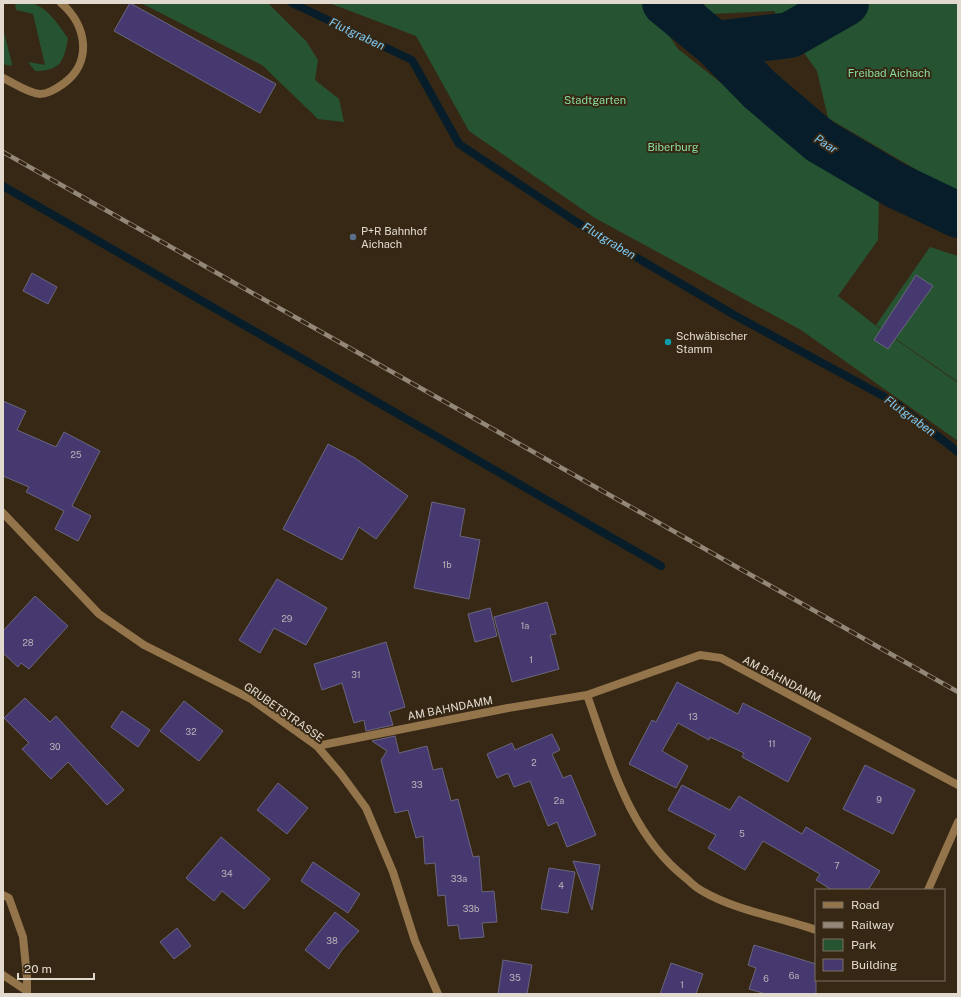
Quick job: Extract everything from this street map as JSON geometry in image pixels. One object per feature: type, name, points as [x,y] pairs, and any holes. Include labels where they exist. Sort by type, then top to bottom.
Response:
[{"type":"street","points":[[3,78],[27,90],[40,94],[54,90],[73,77],[84,46],[80,29],[69,10],[61,3]]},
{"type":"street","name":"GRUBETSTRASSE","points":[[3,513],[99,614],[144,645],[251,699],[317,746],[341,774],[366,808],[393,872],[415,941],[438,994]]},
{"type":"street","name":"AM BAHNDAMM","points":[[317,746],[508,708],[587,695],[700,654],[720,658],[958,785]]},
{"type":"street","points":[[587,695],[622,795],[644,833],[669,866],[703,892],[815,930]]},
{"type":"street","points":[[928,889],[958,822]]},
{"type":"street","points":[[3,895],[9,898],[23,937],[28,977],[27,992]]},
{"type":"street","points":[[3,975],[27,992]]},
{"type":"green space","points":[[15,3],[29,3],[39,6],[53,18],[68,38],[63,59],[56,67],[44,71],[35,71],[28,62],[45,65],[33,14],[16,10]]},
{"type":"green space","points":[[141,3],[268,3],[306,41],[318,60],[315,80],[339,99],[344,122],[318,119],[262,65]]},
{"type":"green space","name":"Stadtgarten","points":[[329,3],[647,3],[678,49],[749,105],[879,198],[878,240],[838,296],[875,325],[958,383],[958,441],[801,330],[595,218],[469,131],[416,36]]},
{"type":"green space","name":"Freibad Aichach","points":[[703,3],[958,3],[958,194],[828,118],[817,71],[774,11],[711,14]]},
{"type":"green space","points":[[3,28],[12,64],[11,66],[3,64]]},
{"type":"green space","points":[[930,247],[958,256],[958,382],[876,325]]},
{"type":"water","points":[[827,3],[860,3],[839,18]]},
{"type":"building","points":[[130,3],[276,84],[260,113],[114,31]]},
{"type":"building","points":[[32,273],[57,287],[48,304],[23,291]]},
{"type":"building","points":[[916,275],[933,286],[888,349],[874,340]]},
{"type":"building","points":[[3,401],[26,411],[17,430],[56,447],[64,432],[100,451],[72,506],[91,516],[78,541],[55,529],[64,511],[26,492],[29,487],[3,476]]},
{"type":"building","points":[[328,444],[355,458],[408,496],[376,539],[359,527],[342,560],[283,529]]},
{"type":"building","points":[[432,502],[465,509],[460,536],[480,540],[469,599],[414,588]]},
{"type":"building","points":[[277,579],[327,608],[306,645],[274,628],[260,653],[239,640]]},
{"type":"building","points":[[35,596],[68,626],[29,669],[21,663],[18,667],[3,653],[3,631]]},
{"type":"building","points":[[547,602],[556,634],[550,635],[559,669],[512,682],[494,617]]},
{"type":"building","points":[[490,608],[497,636],[475,642],[468,614]]},
{"type":"building","points":[[386,642],[405,707],[389,712],[393,725],[366,731],[364,720],[354,723],[342,683],[322,690],[314,664]]},
{"type":"building","points":[[677,682],[738,714],[743,703],[811,738],[788,782],[742,757],[744,753],[710,737],[709,740],[678,723],[662,751],[688,766],[676,788],[629,764],[652,720],[656,722]]},
{"type":"building","points":[[25,698],[50,722],[56,716],[124,790],[107,805],[68,762],[51,779],[22,749],[29,743],[4,718]]},
{"type":"building","points":[[184,701],[223,731],[199,761],[160,731]]},
{"type":"building","points":[[122,711],[150,730],[138,747],[111,727]]},
{"type":"building","points":[[552,734],[560,750],[552,754],[563,778],[571,775],[596,835],[567,847],[557,822],[548,826],[530,781],[514,787],[508,773],[497,778],[487,754],[512,743],[515,750]]},
{"type":"building","points":[[395,736],[399,753],[427,746],[433,770],[442,768],[451,801],[458,799],[473,857],[479,856],[482,892],[494,891],[497,922],[482,923],[484,937],[460,939],[458,925],[448,926],[445,895],[438,896],[435,863],[425,864],[423,836],[416,838],[408,810],[395,813],[381,760],[387,751],[372,741]]},
{"type":"building","points":[[865,765],[915,790],[893,834],[843,809]]},
{"type":"building","points":[[278,783],[308,808],[287,834],[257,810]]},
{"type":"building","points":[[682,785],[730,810],[739,796],[802,834],[806,827],[880,871],[869,889],[830,889],[816,880],[820,874],[763,841],[745,870],[708,848],[716,835],[668,810]]},
{"type":"building","points":[[221,837],[270,879],[244,909],[222,891],[214,901],[186,878]]},
{"type":"building","points":[[573,861],[600,865],[592,910]]},
{"type":"building","points":[[313,862],[360,894],[348,913],[301,881]]},
{"type":"building","points":[[549,868],[575,872],[568,913],[541,909]]},
{"type":"building","points":[[335,912],[359,931],[342,950],[329,969],[305,950]]},
{"type":"building","points":[[177,928],[191,946],[174,959],[160,942]]},
{"type":"building","points":[[754,945],[815,964],[816,994],[766,994],[749,989],[756,968],[748,965]]},
{"type":"building","points":[[503,960],[532,965],[527,994],[498,994]]},
{"type":"building","points":[[671,963],[703,974],[696,994],[660,994]]},
{"type":"waterway","name":"Flutgraben","points":[[292,3],[412,60],[459,144],[578,223],[736,316],[894,402],[958,452]]},
{"type":"waterway","name":"Paar","points":[[665,3],[715,44],[790,35],[846,3]]},
{"type":"waterway","name":"Paar","points":[[715,44],[760,90],[820,141],[895,185],[958,215]]},
{"type":"waterway","points":[[3,186],[661,566]]},
{"type":"railway","points":[[3,152],[958,692]]},
{"type":"place","name":"P+R Bahnhof Aichach","points":[[353,237]]},
{"type":"place","name":"Schwäbischer Stamm","points":[[668,342]]},
{"type":"park label","name":"Biberburg","points":[[673,147]]}]
